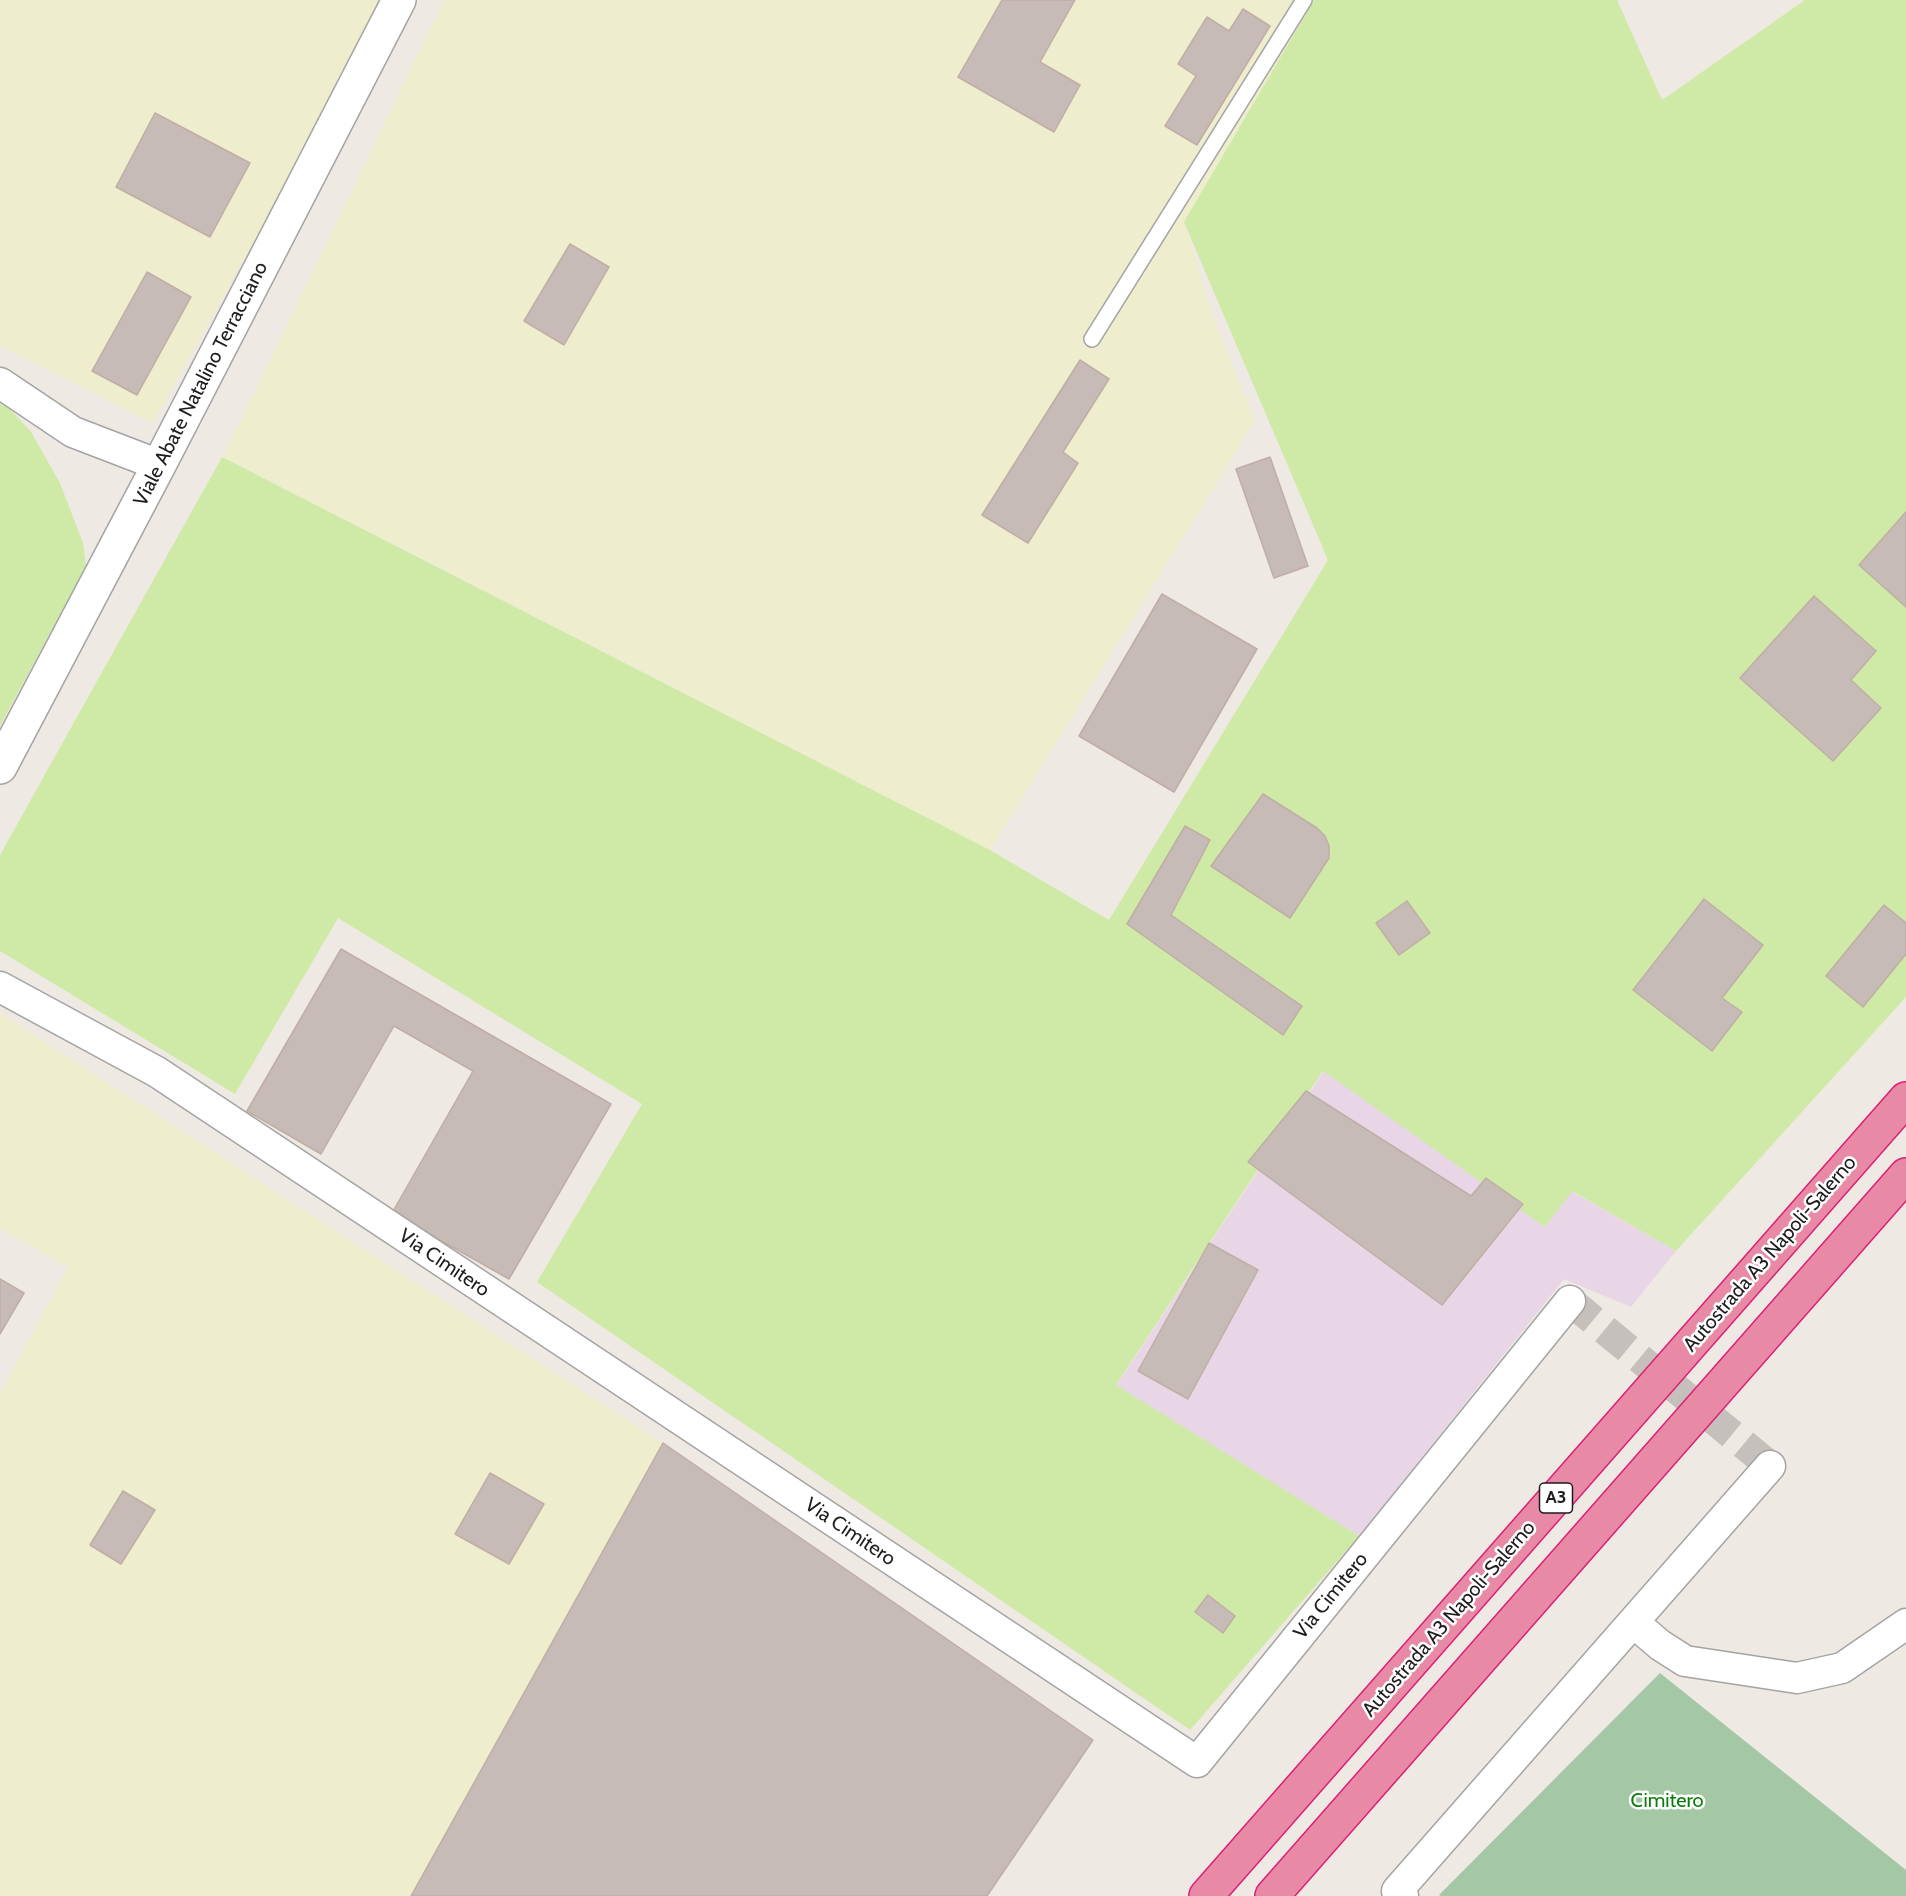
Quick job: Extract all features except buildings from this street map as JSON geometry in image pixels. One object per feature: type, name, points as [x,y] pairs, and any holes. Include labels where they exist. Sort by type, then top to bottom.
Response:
[{"type":"highway","name":"Autostrada A3 Napoli-Salerno","points":[[1206,1896],[1906,1099]]},
{"type":"highway","name":"A3","points":[[1272,1896],[1906,1175]]},
{"type":"street","name":"Viale Abate Natalino Terracciano","points":[[0,767],[399,0]]},
{"type":"street","points":[[0,383],[73,432],[159,465]]},
{"type":"street","name":"Via Cimitero","points":[[0,987],[157,1072],[1197,1762],[1570,1301]]},
{"type":"street","points":[[1403,1896],[1396,1891],[1770,1466]]},
{"type":"street","points":[[1633,1622],[1660,1645],[1685,1661],[1797,1678],[1842,1668],[1906,1624]]},
{"type":"lane","points":[[1092,339],[1304,0]]},
{"type":"shaded area","points":[[1324,1071],[1545,1226],[1571,1191],[1676,1251],[1631,1307],[1564,1279],[1359,1536],[1116,1386]]},
{"type":"green space","points":[[0,0],[387,0],[153,423],[0,346]]},
{"type":"green space","points":[[444,0],[1314,0],[1184,222],[1213,317],[1255,421],[990,850],[223,457]]},
{"type":"green space","points":[[1314,0],[1617,0],[1662,100],[1805,0],[1906,0],[1906,997],[1676,1251],[1572,1191],[1545,1227],[1323,1071],[1116,1385],[1359,1536],[1190,1730],[537,1282],[642,1104],[338,918],[235,1094],[0,951],[0,855],[222,457],[990,850],[1109,920],[1328,560],[1184,222]]},
{"type":"green space","points":[[0,403],[10,409],[31,432],[60,483],[83,543],[86,566],[0,726]]},
{"type":"green space","points":[[0,1013],[663,1443],[411,1896],[0,1896],[0,1393],[68,1267],[0,1229]]},
{"type":"green space","name":"Cimitero","points":[[1660,1673],[1906,1870],[1906,1896],[1439,1895]]},
{"type":"tunnel","points":[[1570,1301],[1770,1466]]}]
